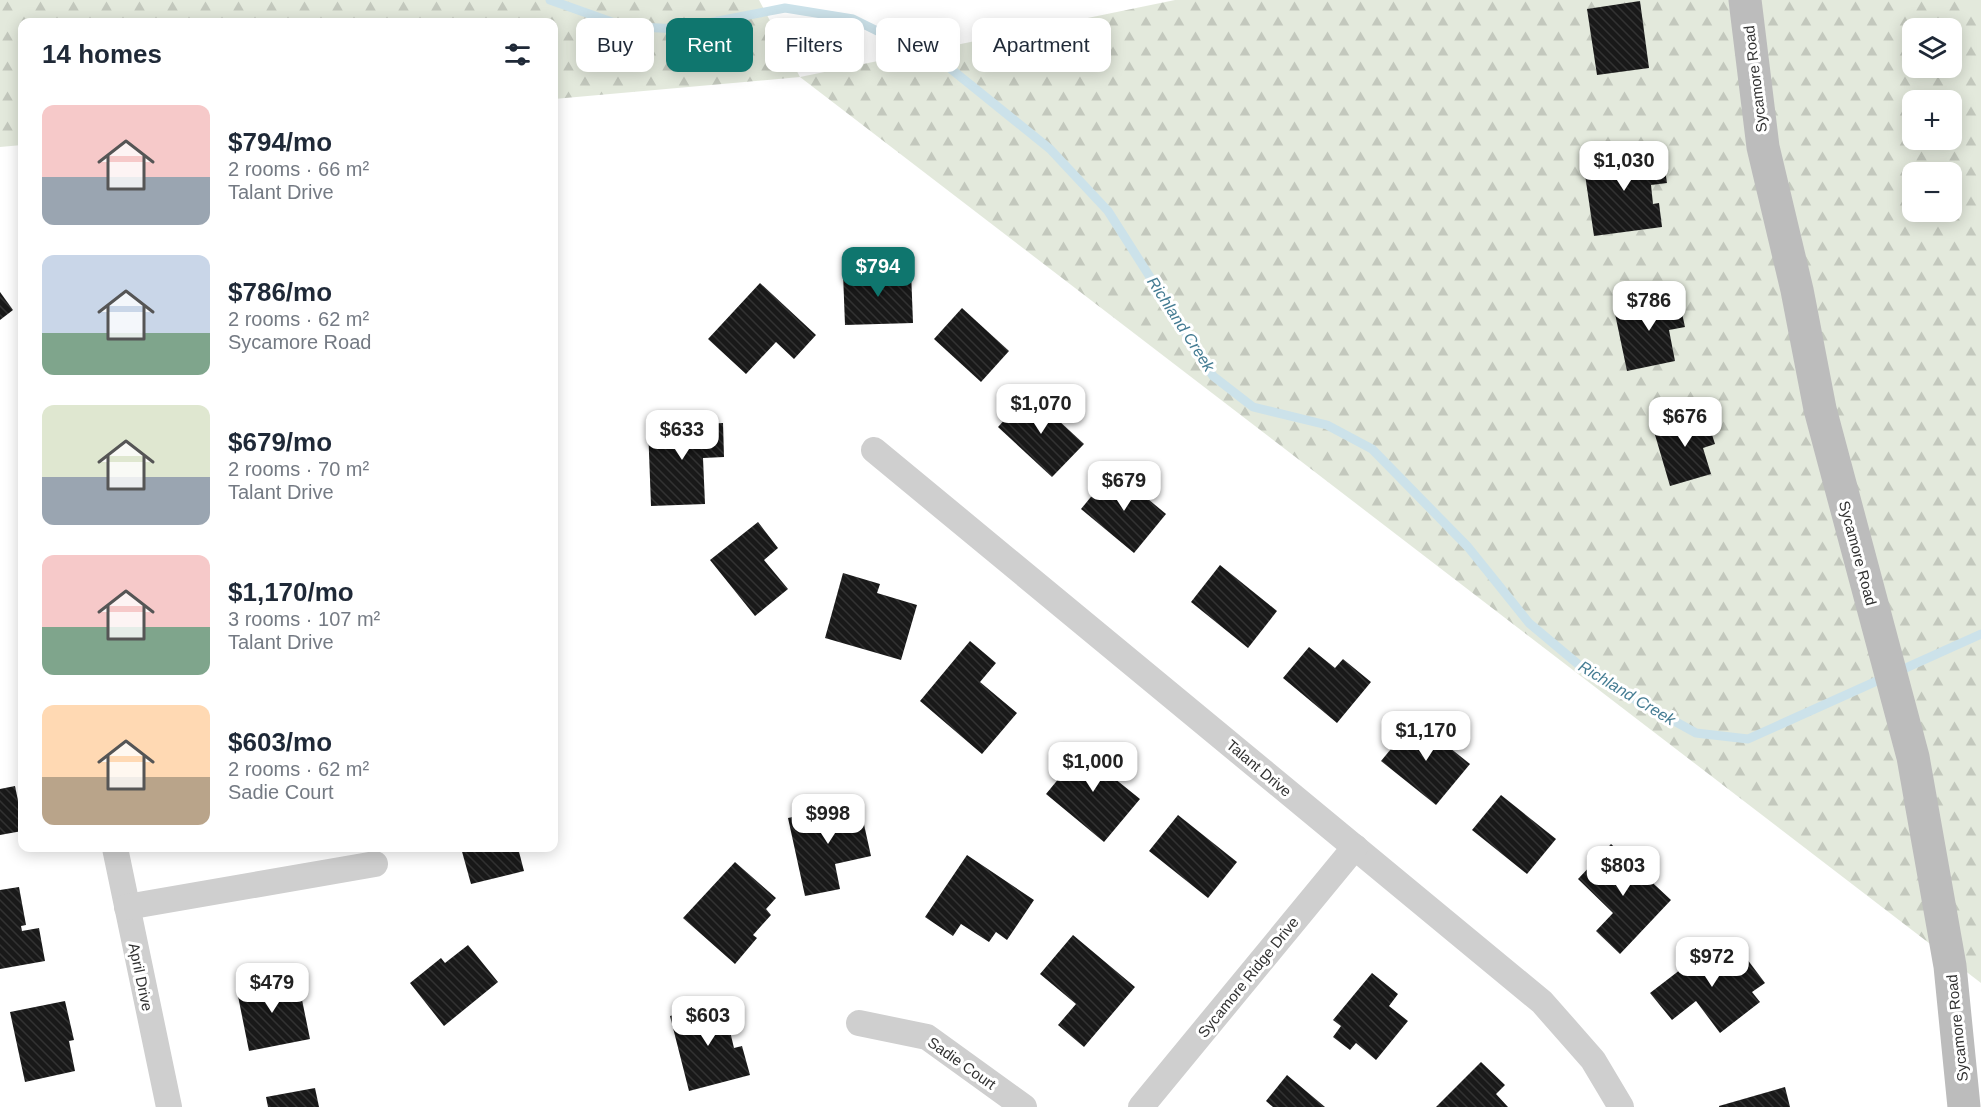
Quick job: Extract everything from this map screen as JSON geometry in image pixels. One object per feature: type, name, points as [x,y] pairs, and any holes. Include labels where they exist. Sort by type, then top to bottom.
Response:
[{"type":"street","name":"Sycamore Road","points":[[1745,0],[1763,147],[1797,290],[1820,409],[1913,757],[1950,966],[1964,1107]]},
{"type":"street","name":"Talant Drive","points":[[874,450],[1542,1002],[1593,1060],[1621,1107]]},
{"type":"street","name":"Sycamore Ridge Drive","points":[[1141,1107],[1355,847]]},
{"type":"street","name":"April Drive","points":[[116,852],[169,1107]]},
{"type":"street","points":[[127,907],[375,864]]},
{"type":"street","name":"Sadie Court","points":[[859,1023],[927,1037],[1024,1107]]},
{"type":"green space","points":[[0,0],[759,0],[769,18],[765,18],[765,72],[797,72],[800,77],[558,99],[558,18],[18,18],[18,145],[0,147]]},
{"type":"green space","points":[[1175,0],[1981,0],[1981,983],[800,77],[824,72],[864,72],[864,64],[876,61],[876,72],[960,72],[960,44],[972,42],[972,72],[1111,72],[1111,18],[1087,18]]},
{"type":"building","points":[[1640,1],[1649,68],[1597,75],[1587,9]]},
{"type":"building","points":[[1662,151],[1667,183],[1651,185],[1653,204],[1659,203],[1662,227],[1594,236],[1583,161]]},
{"type":"building","points":[[911,271],[913,323],[845,325],[843,273]]},
{"type":"building","points":[[760,283],[816,335],[794,359],[776,342],[746,374],[708,339]]},
{"type":"building","points":[[0,292],[13,310],[0,320]]},
{"type":"building","points":[[1678,295],[1685,327],[1669,330],[1675,361],[1627,371],[1614,309]]},
{"type":"building","points":[[962,308],[1009,351],[981,382],[934,339]]},
{"type":"building","points":[[1029,393],[1084,444],[1052,477],[998,427]]},
{"type":"building","points":[[1705,413],[1715,444],[1703,448],[1711,474],[1670,486],[1653,428]]},
{"type":"building","points":[[723,423],[724,457],[703,458],[705,504],[651,506],[648,426]]},
{"type":"building","points":[[1113,470],[1166,514],[1134,553],[1081,509]]},
{"type":"building","points":[[758,522],[778,548],[764,560],[788,589],[755,616],[710,560]]},
{"type":"building","points":[[1220,565],[1277,611],[1248,648],[1191,602]]},
{"type":"building","points":[[843,573],[880,584],[877,593],[917,605],[901,660],[825,638]]},
{"type":"building","points":[[970,641],[996,663],[980,682],[1017,713],[982,754],[920,701]]},
{"type":"building","points":[[1309,647],[1335,668],[1343,659],[1371,682],[1337,723],[1283,678]]},
{"type":"building","points":[[1415,720],[1470,764],[1436,805],[1381,761]]},
{"type":"building","points":[[1088,743],[1116,765],[1109,774],[1140,799],[1104,842],[1046,794]]},
{"type":"building","points":[[15,786],[18,801],[18,832],[0,835],[0,789]]},
{"type":"building","points":[[1501,795],[1556,839],[1527,874],[1472,830]]},
{"type":"building","points":[[859,802],[871,856],[835,864],[840,889],[805,896],[788,818]]},
{"type":"building","points":[[1178,815],[1237,862],[1208,898],[1149,851]]},
{"type":"building","points":[[1611,844],[1671,900],[1620,954],[1596,931],[1613,913],[1578,879]]},
{"type":"building","points":[[462,852],[519,852],[524,871],[471,884]]},
{"type":"building","points":[[967,855],[1034,900],[1007,940],[996,932],[989,942],[961,924],[953,936],[925,917]]},
{"type":"building","points":[[735,862],[776,898],[766,909],[771,915],[753,935],[757,938],[735,964],[683,918]]},
{"type":"building","points":[[19,887],[26,925],[21,926],[22,931],[39,928],[45,961],[0,969],[0,890]]},
{"type":"building","points":[[1073,935],[1135,987],[1084,1047],[1058,1025],[1076,1004],[1040,974]]},
{"type":"building","points":[[1715,943],[1731,965],[1744,955],[1765,983],[1752,992],[1760,1002],[1720,1033],[1696,1001],[1672,1020],[1650,993]]},
{"type":"building","points":[[468,945],[498,982],[444,1026],[410,983],[441,958],[445,963]]},
{"type":"building","points":[[1372,973],[1398,994],[1389,1006],[1408,1021],[1376,1060],[1356,1043],[1350,1050],[1333,1037],[1341,1026],[1333,1020]]},
{"type":"building","points":[[287,976],[290,992],[300,990],[310,1039],[249,1051],[236,986]]},
{"type":"building","points":[[65,1001],[74,1040],[69,1041],[75,1071],[25,1082],[10,1012]]},
{"type":"building","points":[[723,1002],[734,1048],[742,1046],[750,1075],[689,1091],[670,1016]]},
{"type":"building","points":[[1481,1062],[1505,1085],[1496,1094],[1508,1107],[1436,1107]]},
{"type":"building","points":[[1287,1075],[1325,1107],[1273,1107],[1266,1101]]},
{"type":"building","points":[[1785,1087],[1790,1107],[1719,1107],[1719,1106]]},
{"type":"building","points":[[315,1088],[319,1107],[268,1107],[266,1097]]},
{"type":"waterway","name":"Richland Creek","points":[[550,0],[623,26],[677,29],[785,8],[853,19],[946,65],[1050,149],[1108,211],[1213,376],[1253,407],[1327,425],[1372,449],[1468,547],[1529,623],[1591,675],[1696,733],[1748,739],[1981,634]]}]
